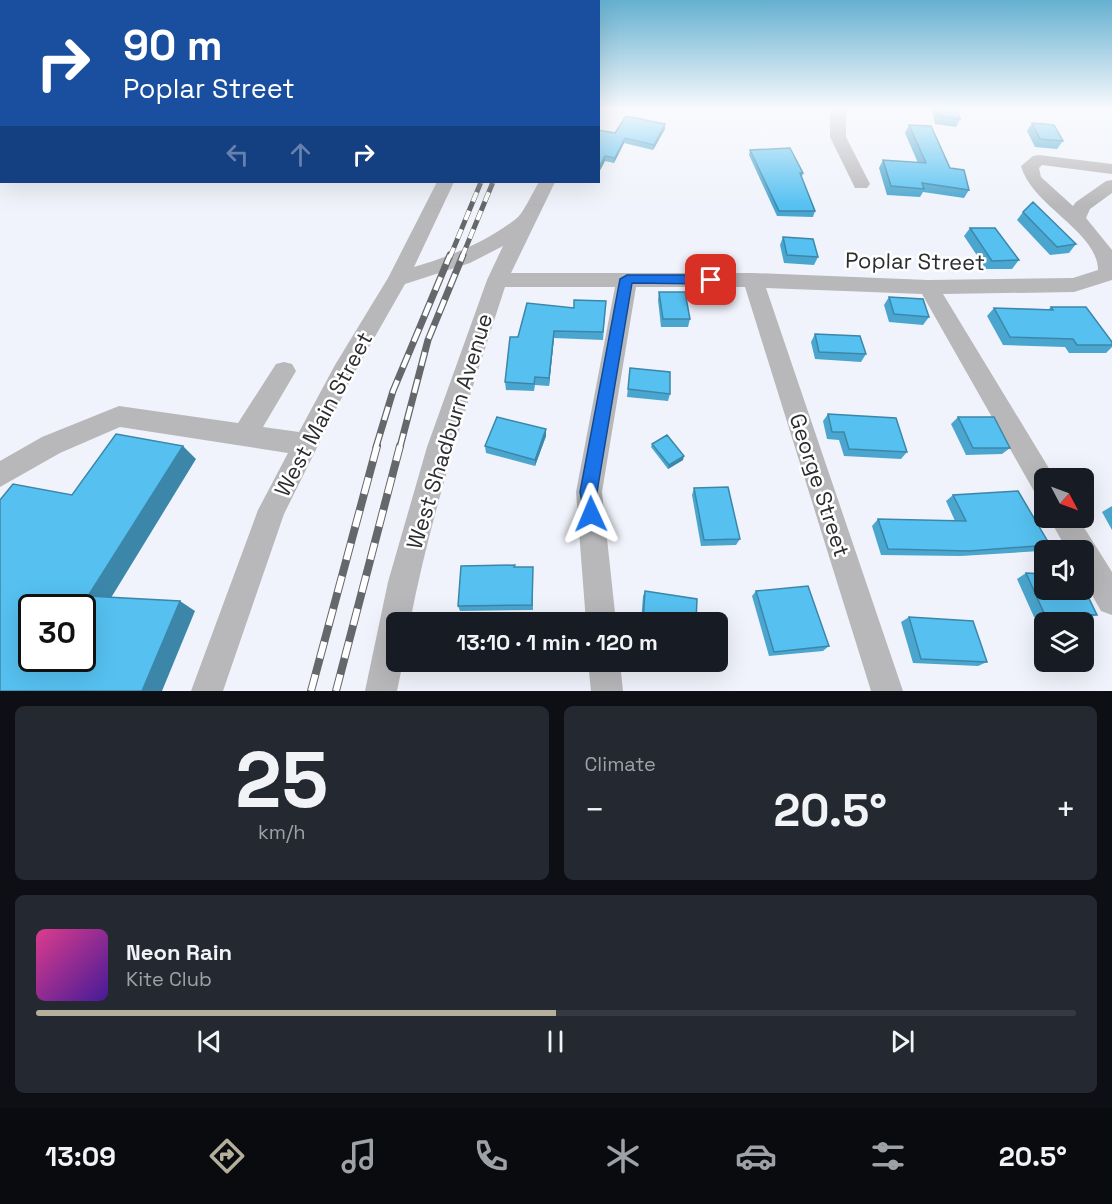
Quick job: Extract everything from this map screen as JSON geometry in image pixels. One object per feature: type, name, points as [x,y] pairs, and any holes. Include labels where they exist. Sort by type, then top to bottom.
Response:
[{"type":"street","points":[[840,140],[861,184]]},
{"type":"street","name":"Poplar Street","points":[[497,280],[753,280],[928,287],[1074,285],[1108,273],[1108,258],[1076,219],[1051,198],[1034,178],[1030,166],[1039,160],[1112,169]]},
{"type":"street","name":"West Main Street","points":[[207,691],[272,510],[305,444],[398,279],[446,183]]},
{"type":"street","name":"West Shadburn Avenue","points":[[381,691],[403,582],[440,447],[497,280],[527,216],[546,183]]},
{"type":"street","points":[[1076,219],[1082,206],[1112,185]]},
{"type":"street","points":[[398,279],[473,254],[502,240],[527,216]]},
{"type":"street","points":[[600,612],[589,492],[627,279]]},
{"type":"street","name":"George Street","points":[[753,280],[887,691]]},
{"type":"street","points":[[928,287],[1035,468]]},
{"type":"street","points":[[244,435],[284,371]]},
{"type":"street","points":[[0,475],[51,445],[119,416],[305,444]]},
{"type":"street","points":[[1094,570],[1112,600]]},
{"type":"street","points":[[605,672],[607,691]]},
{"type":"building","points":[[600,140],[624,140],[615,158],[605,156],[600,165]]},
{"type":"building","points":[[634,140],[656,140],[654,145]]},
{"type":"building","points":[[916,140],[937,140],[950,168],[964,170],[969,190],[922,183],[924,189],[891,186],[883,160],[926,163]]},
{"type":"building","points":[[790,148],[803,173],[800,173],[815,211],[779,211],[750,150]]},
{"type":"building","points":[[1033,202],[1076,244],[1057,247],[1023,212]]},
{"type":"building","points":[[970,228],[995,228],[1019,260],[992,261]]},
{"type":"building","points":[[783,237],[813,239],[818,257],[787,255]]},
{"type":"building","points":[[659,292],[685,292],[690,319],[663,319]]},
{"type":"building","points":[[889,297],[923,299],[929,317],[894,314]]},
{"type":"building","points":[[574,300],[606,301],[603,332],[554,331],[549,378],[535,377],[534,384],[505,382],[510,337],[518,337],[527,303],[574,308]]},
{"type":"building","points":[[1051,307],[1086,307],[1112,345],[1077,345],[1073,339],[1010,337],[994,308],[1053,310]]},
{"type":"building","points":[[815,334],[860,336],[866,354],[819,352]]},
{"type":"building","points":[[630,368],[670,372],[670,394],[628,389]]},
{"type":"building","points":[[828,414],[896,418],[907,452],[849,449],[844,432],[832,432]]},
{"type":"building","points":[[497,417],[546,429],[535,460],[485,446]]},
{"type":"building","points":[[958,417],[994,417],[1010,448],[973,448]]},
{"type":"building","points":[[116,434],[183,446],[89,594],[18,594],[18,672],[96,672],[96,596],[180,601],[142,691],[0,691],[0,500],[13,484],[72,495]]},
{"type":"building","points":[[667,435],[684,456],[669,465],[652,444]]},
{"type":"building","points":[[728,487],[740,539],[704,540],[694,488]]},
{"type":"building","points":[[1018,491],[1034,518],[1034,528],[1040,528],[1047,540],[1034,540],[1034,546],[969,551],[888,549],[878,519],[966,521],[953,495]]},
{"type":"building","points":[[515,565],[514,567],[533,567],[532,605],[458,606],[461,566]]},
{"type":"building","points":[[1026,573],[1034,573],[1034,591]]},
{"type":"building","points":[[808,586],[829,646],[774,652],[756,591]]},
{"type":"building","points":[[645,591],[697,599],[696,612],[644,612]]},
{"type":"building","points":[[1038,600],[1090,600],[1097,615],[1094,615],[1094,612],[1044,612]]},
{"type":"building","points":[[909,617],[973,621],[987,662],[921,659]]},
{"type":"railway","points":[[450,257],[481,183]]},
{"type":"railway","points":[[462,257],[493,183]]},
{"type":"railway","points":[[376,447],[393,391],[450,255]]},
{"type":"railway","points":[[400,447],[428,340],[463,255]]},
{"type":"railway","points":[[311,691],[377,446]]},
{"type":"railway","points":[[336,691],[400,446]]},
{"type":"route","points":[[591,514],[589,492],[627,279],[711,280]]}]
